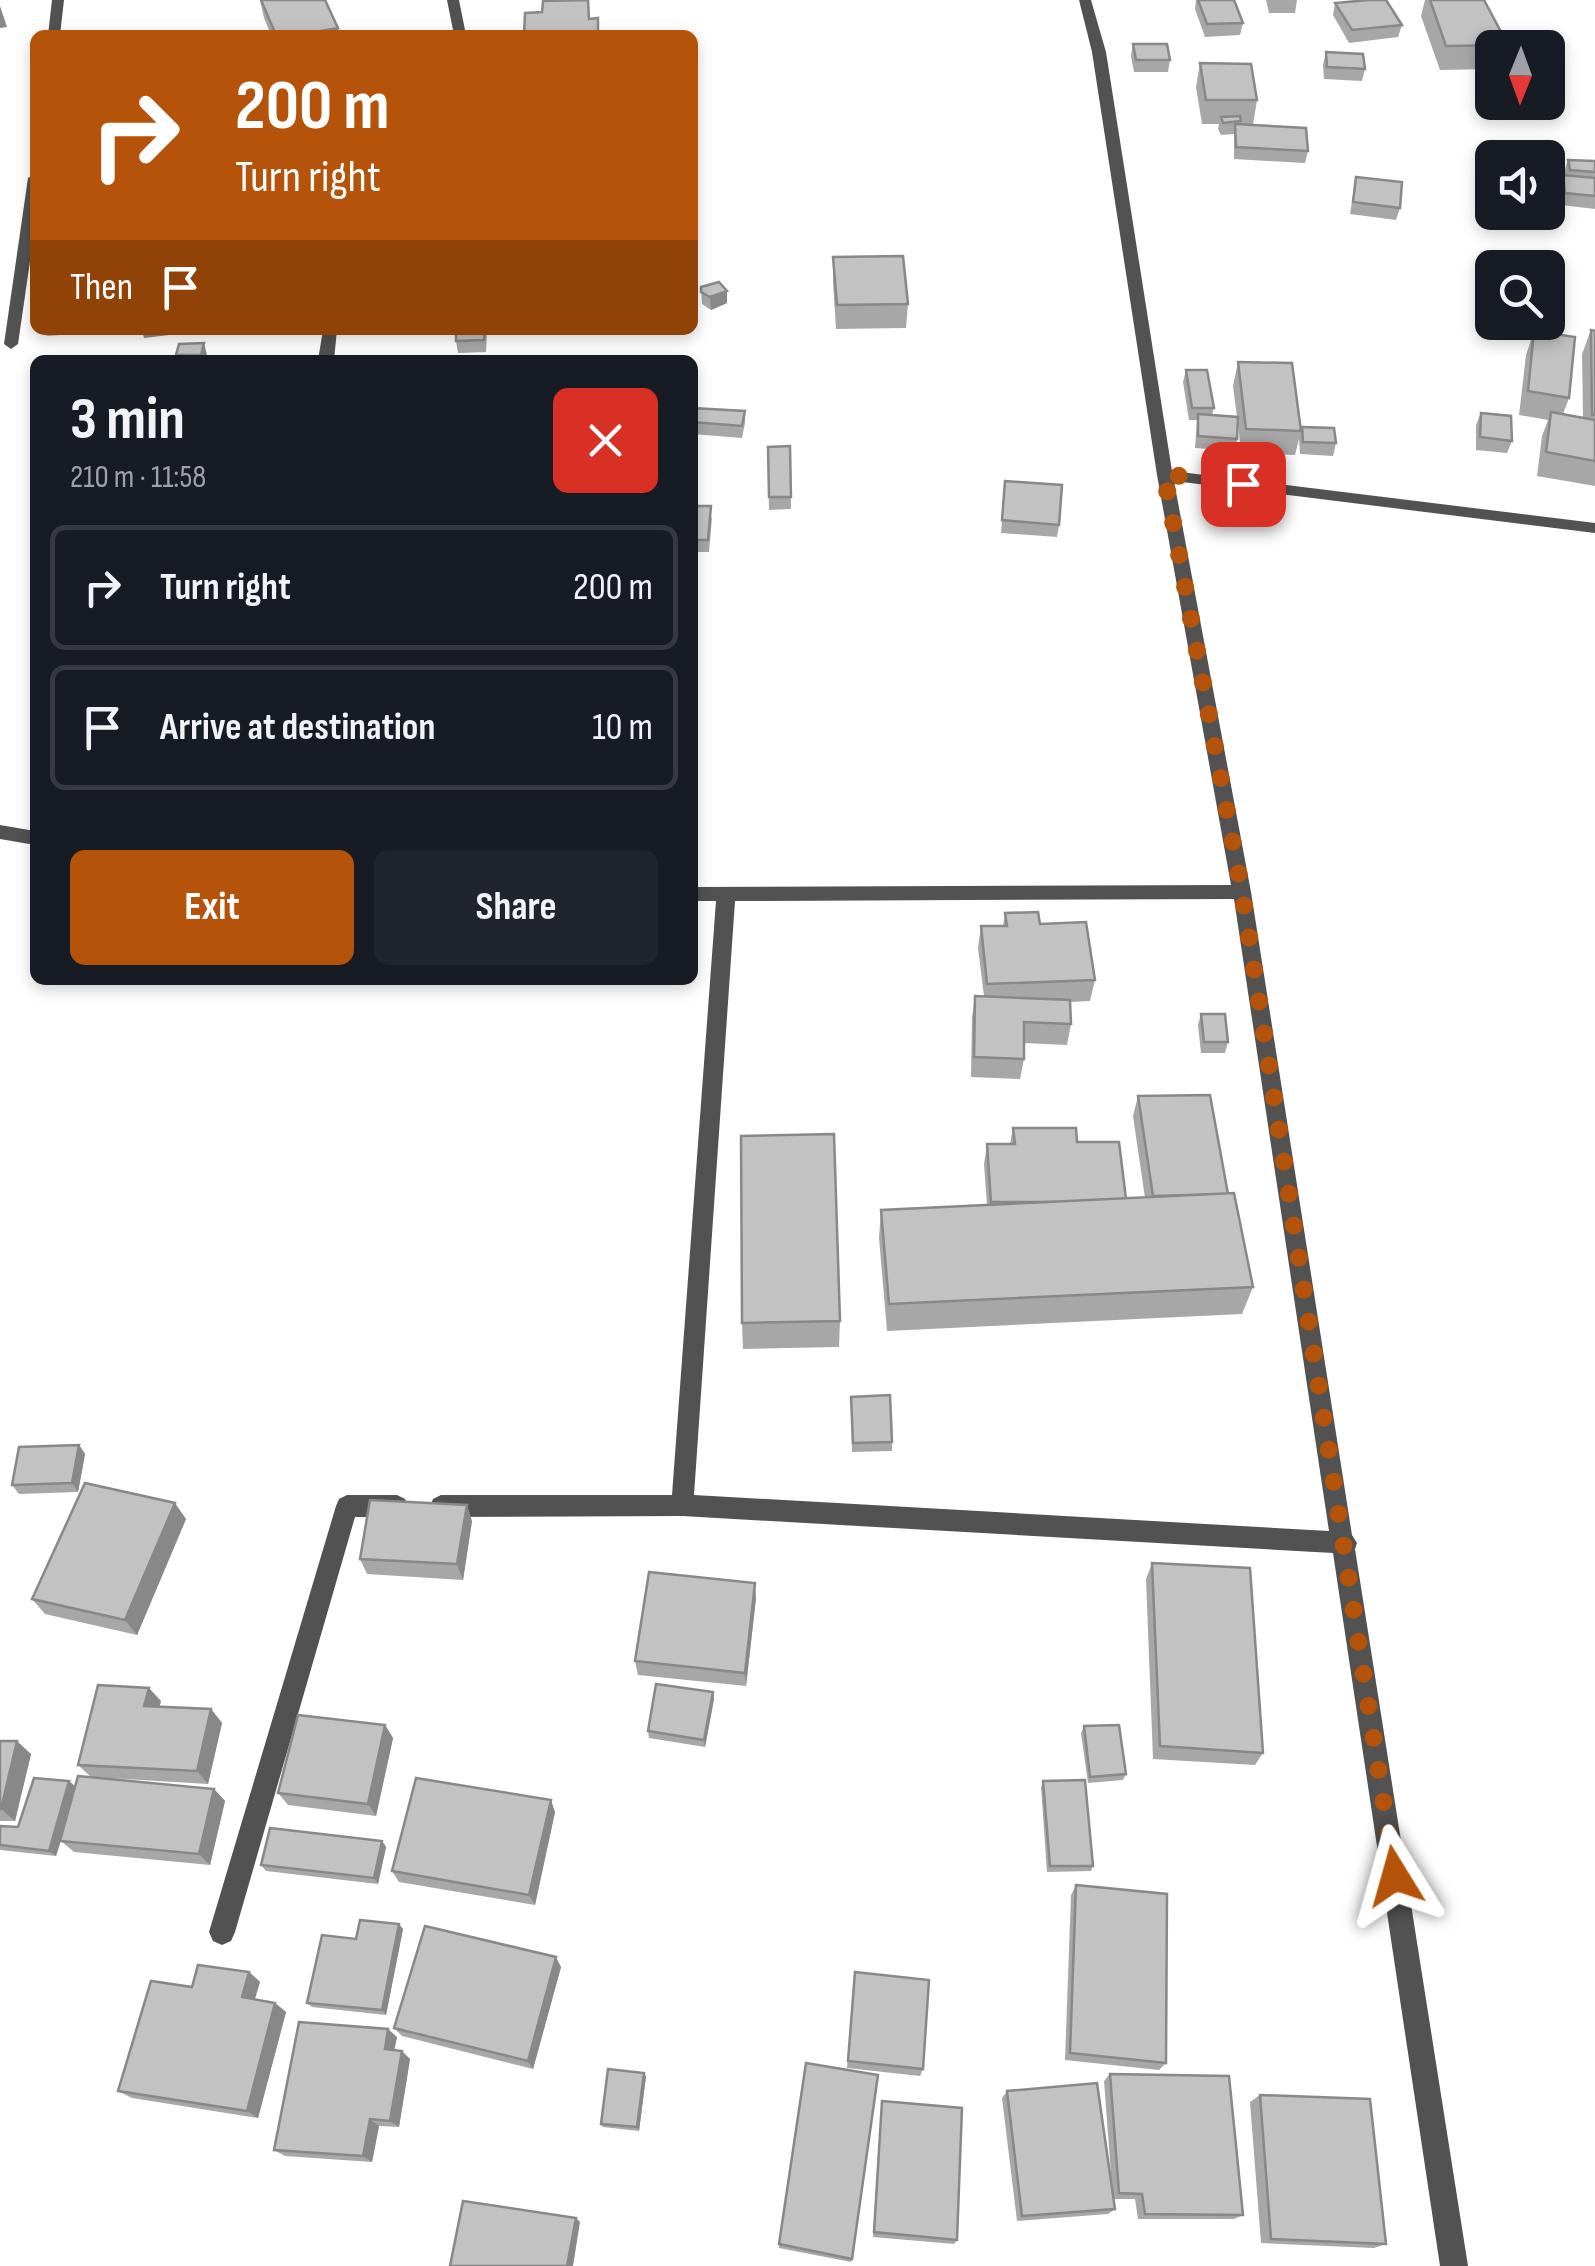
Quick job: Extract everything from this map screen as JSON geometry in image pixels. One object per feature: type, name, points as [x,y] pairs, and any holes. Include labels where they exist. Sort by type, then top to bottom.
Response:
[{"type":"street","points":[[55,30],[58,0]]},
{"type":"street","points":[[453,0],[459,30]]},
{"type":"street","points":[[1085,0],[1100,52],[1164,474],[1242,892],[1346,1543],[1454,2266]]},
{"type":"street","points":[[10,344],[30,211]]},
{"type":"street","points":[[1164,474],[1595,528]]},
{"type":"street","points":[[0,832],[30,837]]},
{"type":"street","points":[[698,894],[1242,892]]},
{"type":"street","points":[[682,1504],[726,895]]},
{"type":"street","points":[[222,1932],[347,1506],[682,1504],[1346,1543]]},
{"type":"building","points":[[261,0],[325,0],[338,28],[327,30],[274,30]]},
{"type":"building","points":[[588,0],[589,19],[598,18],[598,30],[524,30],[525,13],[542,12],[543,1]]},
{"type":"building","points":[[1198,0],[1234,0],[1243,23],[1207,24]]},
{"type":"building","points":[[1386,0],[1402,25],[1352,30],[1335,3]]},
{"type":"building","points":[[1430,0],[1484,0],[1500,30],[1475,30],[1475,46],[1446,46]]},
{"type":"building","points":[[1133,44],[1167,44],[1170,60],[1136,60]]},
{"type":"building","points":[[1326,52],[1363,54],[1365,69],[1327,67]]},
{"type":"building","points":[[1200,63],[1251,64],[1257,100],[1206,100]]},
{"type":"building","points":[[1240,116],[1241,121],[1223,123],[1221,117]]},
{"type":"building","points":[[1235,124],[1306,128],[1308,151],[1236,147]]},
{"type":"building","points":[[1568,160],[1595,161],[1595,172],[1570,170]]},
{"type":"building","points":[[1565,175],[1595,178],[1595,196],[1565,193]]},
{"type":"building","points":[[1356,177],[1402,182],[1400,208],[1353,202]]},
{"type":"building","points":[[903,256],[908,304],[837,305],[833,257]]},
{"type":"building","points":[[719,282],[727,291],[710,297],[701,292],[701,287]]},
{"type":"building","points":[[1591,330],[1595,331],[1595,415],[1592,415]]},
{"type":"building","points":[[456,335],[484,335],[484,340],[456,341]]},
{"type":"building","points":[[1575,337],[1569,398],[1528,391],[1533,340]]},
{"type":"building","points":[[204,343],[201,355],[176,355],[179,344]]},
{"type":"building","points":[[1238,362],[1292,363],[1301,431],[1246,429]]},
{"type":"building","points":[[1186,370],[1207,370],[1214,408],[1192,408]]},
{"type":"building","points":[[698,408],[745,411],[742,426],[698,422]]},
{"type":"building","points":[[1551,412],[1595,420],[1595,461],[1546,452]]},
{"type":"building","points":[[1481,413],[1511,416],[1512,441],[1480,437]]},
{"type":"building","points":[[1198,414],[1238,417],[1237,439],[1198,436]]},
{"type":"building","points":[[1302,427],[1334,428],[1336,443],[1303,442]]},
{"type":"building","points":[[790,446],[791,497],[769,497],[768,447]]},
{"type":"building","points":[[1005,481],[1062,485],[1059,525],[1002,520]]},
{"type":"building","points":[[698,506],[711,506],[708,540],[698,540]]},
{"type":"building","points":[[1038,912],[1040,924],[1086,922],[1095,980],[987,984],[981,926],[1007,926],[1005,913]]},
{"type":"building","points":[[975,996],[1070,1000],[1071,1024],[1024,1022],[1024,1059],[974,1057]]},
{"type":"building","points":[[1201,1014],[1225,1014],[1228,1042],[1204,1042]]},
{"type":"building","points":[[1210,1095],[1228,1194],[1153,1196],[1138,1096]]},
{"type":"building","points":[[1013,1128],[1076,1128],[1077,1142],[1119,1142],[1126,1199],[991,1202],[987,1144],[1015,1144]]},
{"type":"building","points":[[834,1134],[840,1321],[742,1323],[741,1136]]},
{"type":"building","points":[[1234,1193],[1253,1287],[889,1304],[881,1210]]},
{"type":"building","points":[[890,1395],[892,1442],[853,1443],[851,1397]]},
{"type":"building","points":[[79,1445],[72,1483],[12,1485],[19,1447]]},
{"type":"building","points":[[85,1483],[175,1503],[125,1620],[32,1599]]},
{"type":"building","points":[[370,1500],[467,1505],[457,1564],[360,1559]]},
{"type":"building","points":[[1152,1563],[1250,1568],[1263,1753],[1160,1746]]},
{"type":"building","points":[[649,1572],[755,1583],[745,1673],[635,1661]]},
{"type":"building","points":[[656,1684],[713,1692],[704,1740],[648,1731]]},
{"type":"building","points":[[98,1685],[149,1688],[144,1706],[211,1709],[197,1771],[78,1765]]},
{"type":"building","points":[[298,1715],[385,1725],[368,1804],[278,1793]]},
{"type":"building","points":[[1119,1725],[1126,1774],[1090,1777],[1084,1726]]},
{"type":"building","points":[[0,1741],[17,1741],[1,1809],[0,1809]]},
{"type":"building","points":[[78,1776],[214,1789],[199,1854],[60,1841]]},
{"type":"building","points":[[34,1778],[69,1781],[49,1851],[0,1845],[0,1826],[18,1827]]},
{"type":"building","points":[[416,1778],[551,1800],[529,1895],[392,1871]]},
{"type":"building","points":[[1085,1780],[1093,1866],[1050,1866],[1043,1781]]},
{"type":"building","points":[[270,1828],[382,1841],[374,1878],[261,1865]]},
{"type":"building","points":[[1076,1885],[1167,1894],[1166,2063],[1070,2053]]},
{"type":"building","points":[[360,1920],[399,1924],[382,2010],[307,2003],[322,1935],[356,1939]]},
{"type":"building","points":[[425,1926],[556,1957],[528,2061],[394,2028]]},
{"type":"building","points":[[198,1965],[249,1972],[242,1997],[275,2003],[247,2111],[118,2091],[151,1981],[192,1987]]},
{"type":"building","points":[[855,1972],[929,1980],[923,2069],[848,2061]]},
{"type":"building","points":[[299,2022],[388,2029],[385,2049],[402,2051],[390,2121],[370,2119],[363,2156],[274,2150]]},
{"type":"building","points":[[806,2063],[878,2075],[852,2259],[779,2244]]},
{"type":"building","points":[[608,2069],[644,2073],[637,2127],[601,2124]]},
{"type":"building","points":[[1110,2074],[1229,2076],[1243,2215],[1145,2214],[1142,2194],[1119,2193]]},
{"type":"building","points":[[1097,2083],[1115,2209],[1022,2216],[1007,2091]]},
{"type":"building","points":[[1260,2095],[1370,2099],[1386,2244],[1271,2239]]},
{"type":"building","points":[[882,2101],[962,2108],[957,2240],[874,2232]]},
{"type":"building","points":[[463,2201],[576,2218],[567,2266],[450,2266]]},
{"type":"route","points":[[1243,484],[1164,474],[1242,892],[1395,1876]]}]
